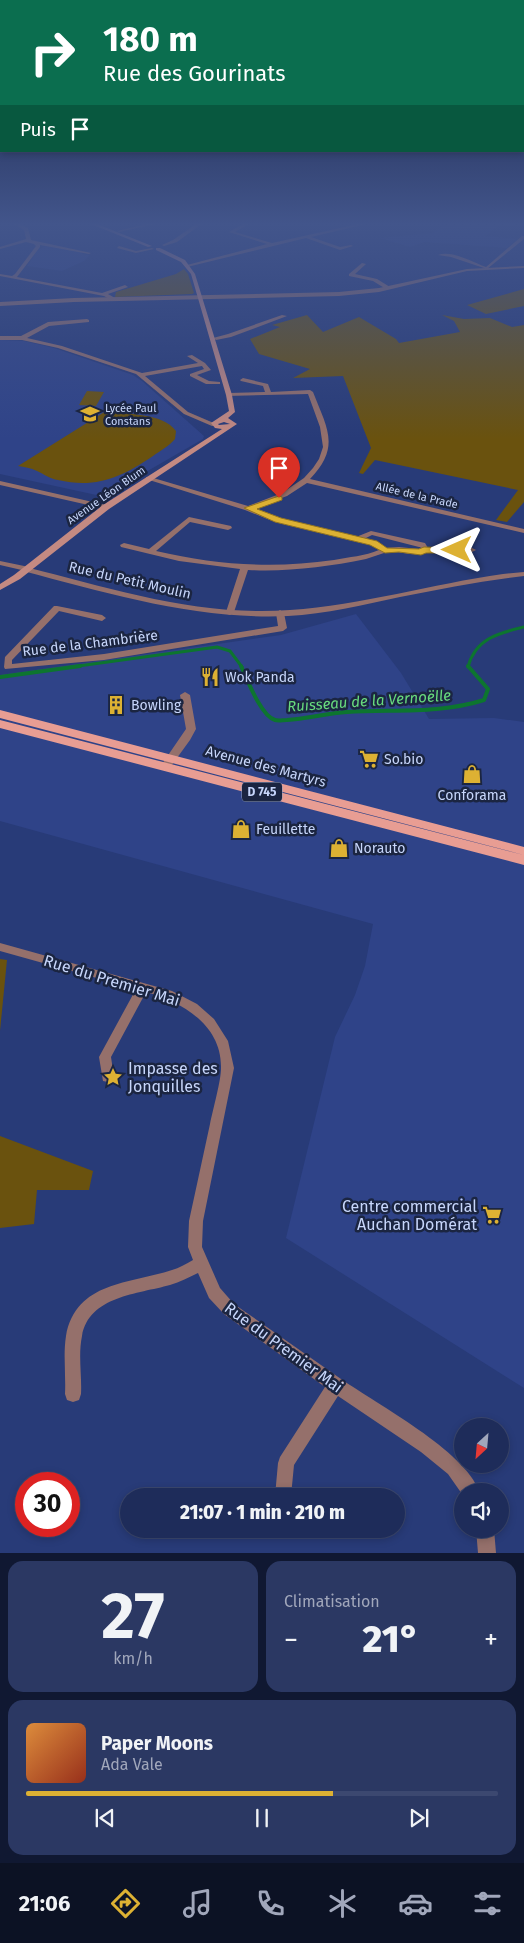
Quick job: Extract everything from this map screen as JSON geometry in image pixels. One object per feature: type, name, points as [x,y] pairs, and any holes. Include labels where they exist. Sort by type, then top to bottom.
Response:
[{"type":"main road","points":[[202,294],[216,338],[231,395],[232,412],[221,420],[216,421],[212,439]]},
{"type":"main road","points":[[203,298],[237,415],[231,425]]},
{"type":"main road","points":[[221,420],[231,425]]},
{"type":"main road","points":[[216,426],[231,425]]},
{"type":"main road","name":"Avenue Léon Blum","points":[[0,588],[106,507],[231,425]]},
{"type":"main road","name":"Avenue Léon Blum","points":[[0,594],[17,576]]},
{"type":"main road","name":"Avenue des Martyrs","points":[[0,714],[524,860]]},
{"type":"main road","name":"Avenue des Martyrs","points":[[0,724],[168,762],[524,850]]},
{"type":"street","points":[[74,300],[88,294]]},
{"type":"street","points":[[0,304],[74,300],[332,294]]},
{"type":"street","points":[[89,300],[102,295],[114,300]]},
{"type":"street","points":[[216,338],[229,336],[284,316]]},
{"type":"street","points":[[22,338],[48,324],[87,321]]},
{"type":"street","points":[[0,338],[22,338],[60,347],[142,375],[186,412],[216,426]]},
{"type":"street","points":[[190,356],[203,364],[208,370],[192,375],[208,383],[218,383]]},
{"type":"street","points":[[142,375],[203,364]]},
{"type":"street","points":[[243,380],[266,385],[268,393]]},
{"type":"street","points":[[231,395],[310,390],[324,431],[326,446],[320,466],[279,498],[264,505],[248,508]]},
{"type":"street","points":[[198,418],[221,420]]},
{"type":"street","points":[[148,478],[248,508],[278,520],[374,543],[385,550]]},
{"type":"street","name":"Allée de la Prade","points":[[304,480],[524,530]]},
{"type":"street","points":[[0,483],[106,507]]},
{"type":"street","points":[[150,552],[189,519],[228,528]]},
{"type":"street","points":[[357,539],[371,533],[422,545],[425,547],[424,550]]},
{"type":"street","points":[[124,545],[196,563],[244,569],[284,569],[319,565],[373,555],[385,550],[421,552],[424,550],[472,550]]},
{"type":"street","name":"Rue du Petit Moulin","points":[[0,563],[154,602],[230,612],[280,613],[349,606],[442,586],[524,574]]},
{"type":"street","points":[[230,612],[244,569]]},
{"type":"street","name":"Rue de la Chambrière","points":[[102,618],[57,608],[8,660],[8,667],[104,657],[283,628],[280,613]]},
{"type":"street","points":[[168,762],[191,729],[184,695]]},
{"type":"street","name":"Rue du Premier Mai","points":[[0,947],[168,994],[191,1005],[208,1018],[226,1049],[228,1068],[196,1221],[195,1247],[214,1293],[229,1309],[336,1385],[427,1446],[454,1468],[465,1483]]},
{"type":"street","points":[[108,1077],[105,1056],[143,987]]},
{"type":"street","points":[[73,1394],[74,1336],[80,1318],[92,1304],[119,1289],[171,1278],[201,1264]]},
{"type":"street","points":[[284,1488],[286,1464],[336,1385]]},
{"type":"street","points":[[485,1538],[487,1553]]},
{"type":"shaded area","points":[[116,294],[180,294],[115,297]]},
{"type":"shaded area","points":[[505,294],[524,294],[524,306],[486,314],[467,305]]},
{"type":"shaded area","points":[[307,315],[323,332],[359,317],[396,339],[399,343],[460,332],[454,321],[442,315],[464,319],[490,318],[512,327],[524,325],[524,502],[507,522],[496,520],[518,490],[375,460],[363,474],[359,473],[371,448],[343,376],[293,378],[310,369],[259,354],[250,339],[280,327],[272,325]]},
{"type":"shaded area","name":"Lycée Paul Constans","points":[[0,340],[24,341],[54,348],[133,375],[204,436],[203,439],[106,495],[101,496],[0,474]]},
{"type":"shaded area","points":[[87,391],[104,392],[96,406],[79,405]]},
{"type":"shaded area","points":[[106,411],[144,415],[162,420],[176,431],[175,439],[130,470],[97,482],[72,482],[50,478],[32,469],[18,466]]},
{"type":"shaded area","points":[[356,614],[401,673],[429,719],[494,718],[524,722],[524,1388],[286,1238],[335,1037],[355,995],[365,966],[373,924],[0,821],[0,675],[281,635]]},
{"type":"shaded area","points":[[0,959],[7,960],[0,1031]]},
{"type":"shaded area","points":[[0,1136],[93,1171],[89,1190],[37,1190],[34,1224],[0,1228]]},
{"type":"waterway","name":"Ruisseau de la Vernoëlle","points":[[468,666],[476,650],[489,639],[524,627]]},
{"type":"waterway","name":"Ruisseau de la Vernoëlle","points":[[71,667],[217,647],[230,651],[242,667]]},
{"type":"waterway","name":"Ruisseau de la Vernoëlle","points":[[0,677],[80,666]]},
{"type":"waterway","name":"Ruisseau de la Vernoëlle","points":[[241,666],[260,705],[275,720],[347,712],[433,709],[484,700],[488,689],[468,666]]},
{"type":"place","name":"Lycée Paul Constans","points":[[90,414]]},
{"type":"place","name":"Wok Panda","points":[[210,677]]},
{"type":"place","name":"Bowling","points":[[116,705]]},
{"type":"place","name":"So.bio","points":[[369,759]]},
{"type":"place","name":"Conforama","points":[[472,774]]},
{"type":"place","name":"Feuillette","points":[[241,829]]},
{"type":"place","name":"Norauto","points":[[339,848]]},
{"type":"place","name":"Impasse des Jonquilles","points":[[113,1077]]},
{"type":"place","name":"Centre commercial Auchan Domérat","points":[[492,1215]]},
{"type":"route","points":[[279,498],[264,505],[248,508],[278,520],[374,543],[385,550],[421,552],[424,550],[457,550]]}]
